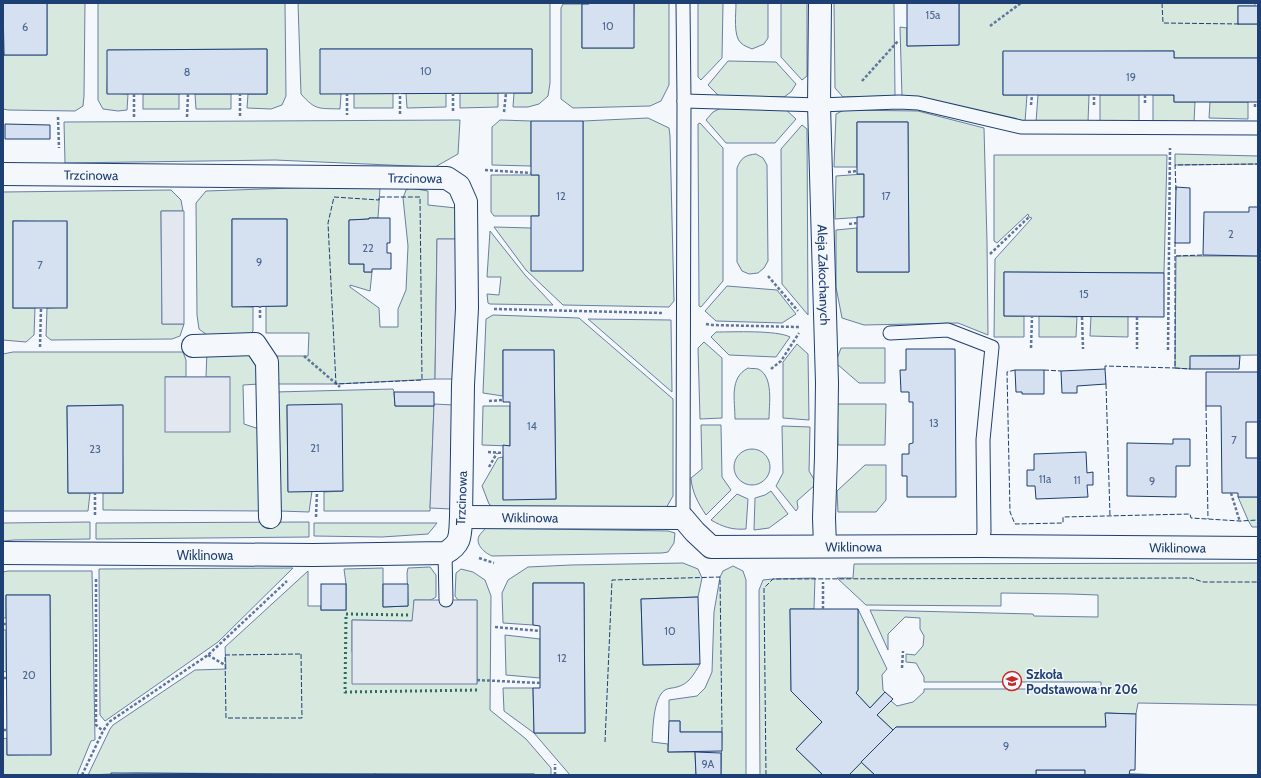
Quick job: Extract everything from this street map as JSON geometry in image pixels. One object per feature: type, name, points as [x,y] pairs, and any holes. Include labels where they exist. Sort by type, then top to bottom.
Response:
[{"type":"street","name":"Aleja Zakochanych","points":[[820,3],[820,104],[827,383],[824,518],[825,546]]},
{"type":"street","name":"Trzcinowa","points":[[3,174],[448,178],[459,186],[466,202],[467,308],[463,385],[461,517],[458,541],[449,551]]},
{"type":"street","points":[[192,346],[255,344],[267,362],[270,517]]},
{"type":"street","name":"Wiklinowa","points":[[461,517],[683,518],[711,547],[981,546],[1258,548]]},
{"type":"street","name":"Wiklinowa","points":[[3,553],[313,556],[449,551]]},
{"type":"lane","points":[[683,3],[683,518]]},
{"type":"lane","points":[[684,101],[820,104],[918,103],[1021,127],[1258,128]]},
{"type":"lane","points":[[890,333],[948,330],[992,347],[983,440],[984,532],[981,546]]},
{"type":"lane","points":[[446,600],[449,551]]},
{"type":"path","points":[[990,26],[1021,3]]},
{"type":"path","points":[[842,104],[898,41]]},
{"type":"path","points":[[347,93],[347,114]]},
{"type":"path","points":[[400,93],[400,114]]},
{"type":"path","points":[[453,93],[453,112]]},
{"type":"path","points":[[504,112],[506,93]]},
{"type":"path","points":[[134,94],[134,117]]},
{"type":"path","points":[[187,117],[188,94]]},
{"type":"path","points":[[240,94],[240,116]]},
{"type":"path","points":[[58,117],[59,174]]},
{"type":"path","points":[[1168,350],[1170,128]]},
{"type":"path","points":[[485,170],[531,173]]},
{"type":"path","points":[[990,254],[1029,217]]},
{"type":"path","points":[[768,276],[801,315],[802,327],[780,361],[771,369]]},
{"type":"path","points":[[40,348],[41,308]]},
{"type":"path","points":[[467,308],[670,313],[684,320],[712,326],[802,327],[825,329]]},
{"type":"path","points":[[1031,348],[1032,316]]},
{"type":"path","points":[[1082,316],[1083,349]]},
{"type":"path","points":[[1137,317],[1137,349]]},
{"type":"path","points":[[304,356],[340,387]]},
{"type":"path","points":[[488,401],[503,400]]},
{"type":"path","points":[[486,452],[503,453]]},
{"type":"path","points":[[316,517],[317,492]]},
{"type":"path","points":[[95,493],[95,516]]},
{"type":"path","points":[[1232,493],[1240,520],[1240,526]]},
{"type":"path","points":[[96,554],[96,725],[103,731]]},
{"type":"path","points":[[82,775],[103,731],[109,722],[208,655],[261,607],[313,556]]},
{"type":"path","points":[[823,582],[823,609]]},
{"type":"path","points":[[495,628],[540,631]]},
{"type":"path","points":[[902,668],[903,651]]},
{"type":"path","points":[[208,655],[225,665]]},
{"type":"path","points":[[477,680],[540,683]]},
{"type":"path","points":[[555,764],[555,775]]},
{"type":"shaded area","points":[[47,3],[85,3],[83,106],[75,111],[3,109],[3,35],[4,55],[47,55]]},
{"type":"shaded area","points":[[98,3],[285,3],[286,96],[282,105],[271,109],[247,108],[248,94],[267,94],[267,49],[108,50],[107,93],[128,94],[127,110],[118,111],[103,109],[98,100]]},
{"type":"shaded area","points":[[298,3],[550,3],[550,83],[548,96],[539,104],[528,107],[513,107],[514,93],[532,93],[532,49],[320,49],[341,94],[340,109],[318,108],[310,103],[301,94]]},
{"type":"shaded area","points":[[634,3],[669,3],[669,85],[661,101],[650,106],[573,108],[561,99],[561,8],[563,4],[582,4],[582,48],[633,48]]},
{"type":"shaded area","points":[[698,3],[723,3],[722,58],[701,80],[698,77]]},
{"type":"shaded area","points":[[736,3],[768,3],[768,38],[764,44],[752,49],[743,45],[738,40],[736,30]]},
{"type":"shaded area","points":[[781,3],[807,3],[807,76],[802,80],[781,57]]},
{"type":"shaded area","points":[[834,3],[894,3],[895,96],[843,97],[835,88]]},
{"type":"shaded area","points":[[959,3],[1255,3],[1255,6],[1238,6],[1238,24],[1258,24],[1258,58],[1174,58],[1174,51],[1003,52],[1003,95],[1027,95],[1025,122],[902,97],[900,27],[907,28],[907,46],[959,45]]},
{"type":"shaded area","points":[[728,61],[776,62],[796,84],[791,92],[784,97],[719,96],[708,85]]},
{"type":"shaded area","points":[[354,93],[393,93],[393,108],[354,108]]},
{"type":"shaded area","points":[[406,93],[446,93],[446,107],[407,108]]},
{"type":"shaded area","points":[[460,93],[498,93],[498,107],[460,108]]},
{"type":"shaded area","points":[[143,94],[179,94],[179,109],[143,109]]},
{"type":"shaded area","points":[[195,94],[231,94],[231,109],[196,109]]},
{"type":"shaded area","points":[[1038,95],[1089,95],[1088,122],[1036,122]]},
{"type":"shaded area","points":[[1100,95],[1139,95],[1139,123],[1100,121]]},
{"type":"shaded area","points":[[1153,95],[1174,95],[1174,102],[1195,102],[1194,122],[1153,121]]},
{"type":"shaded area","points":[[1210,102],[1248,102],[1248,119],[1209,118]]},
{"type":"shaded area","points":[[723,107],[784,108],[796,119],[775,143],[726,143],[706,120],[713,112]]},
{"type":"shaded area","points":[[844,110],[918,111],[984,128],[988,335],[958,323],[864,325],[842,318],[836,287],[836,230],[857,228],[857,272],[909,272],[908,122],[857,122],[857,167],[834,167],[836,114]]},
{"type":"shaded area","points":[[648,118],[669,128],[674,301],[669,307],[563,305],[526,270],[494,227],[531,228],[583,271],[583,121]]},
{"type":"shaded area","points":[[460,120],[458,154],[435,167],[275,160],[65,163],[64,122]]},
{"type":"shaded area","points":[[500,120],[531,121],[531,166],[492,165],[492,127]]},
{"type":"shaded area","points":[[700,123],[723,148],[723,281],[701,307],[699,306],[698,124]]},
{"type":"shaded area","points":[[802,125],[807,129],[808,315],[782,284],[781,149]]},
{"type":"shaded area","points":[[756,154],[763,158],[767,165],[768,261],[764,268],[758,273],[749,274],[742,271],[737,262],[737,168],[744,158],[749,155]]},
{"type":"shaded area","points":[[1175,154],[1258,156],[1258,164],[1175,165]]},
{"type":"shaded area","points":[[994,155],[1167,155],[1164,273],[1004,272],[1004,316],[1024,316],[1024,337],[994,337],[995,259],[1032,218],[1029,217],[1028,214],[997,243],[994,241]]},
{"type":"shaded area","points":[[864,174],[864,217],[835,219],[836,176]]},
{"type":"shaded area","points":[[491,175],[539,175],[539,216],[494,216],[491,212]]},
{"type":"shaded area","points":[[321,187],[380,188],[378,218],[349,220],[349,264],[364,264],[364,272],[372,272],[370,291],[350,285],[350,287],[379,308],[380,327],[398,327],[398,309],[406,290],[408,246],[403,198],[406,190],[410,188],[428,191],[428,205],[456,208],[459,239],[437,239],[435,379],[336,384],[275,384],[270,356],[308,356],[309,333],[266,333],[266,306],[287,306],[287,219],[232,219],[232,306],[253,307],[253,331],[246,339],[211,338],[199,329],[197,315],[196,203],[206,191]]},
{"type":"shaded area","points":[[171,190],[181,200],[183,211],[161,211],[162,324],[184,324],[180,336],[172,339],[51,340],[46,336],[47,308],[67,307],[67,222],[13,221],[13,308],[35,308],[34,335],[26,342],[3,340],[3,192]]},
{"type":"shaded area","points":[[161,211],[184,211],[184,324],[162,324]]},
{"type":"shaded area","points":[[490,231],[525,275],[553,305],[488,303],[487,294],[499,295],[501,277],[487,277]]},
{"type":"shaded area","points":[[437,239],[459,239],[457,379],[435,379]]},
{"type":"shaded area","points":[[1176,256],[1258,256],[1258,355],[1191,356],[1190,369],[1175,368]]},
{"type":"shaded area","points":[[727,286],[777,290],[796,314],[782,323],[716,321],[705,311]]},
{"type":"shaded area","points":[[493,315],[579,318],[673,399],[673,496],[666,508],[495,509],[489,504],[482,486],[498,458],[503,457],[503,499],[556,499],[554,350],[503,350],[503,396],[483,393],[486,319]]},
{"type":"shaded area","points":[[1039,316],[1077,317],[1076,337],[1039,337]]},
{"type":"shaded area","points":[[1091,316],[1128,316],[1128,337],[1090,336]]},
{"type":"shaded area","points":[[588,319],[671,320],[672,392]]},
{"type":"shaded area","points":[[716,332],[765,332],[790,337],[776,357],[729,355],[711,337]]},
{"type":"shaded area","points":[[704,342],[722,358],[722,418],[700,419],[698,348]]},
{"type":"shaded area","points":[[797,344],[808,354],[809,420],[783,418],[783,362]]},
{"type":"shaded area","points":[[841,348],[885,348],[885,383],[859,383],[837,364],[837,359]]},
{"type":"shaded area","points":[[207,351],[248,352],[256,358],[259,384],[243,385],[244,424],[259,429],[262,511],[103,510],[103,493],[123,493],[122,405],[67,406],[68,493],[90,493],[88,511],[3,511],[3,354],[13,352],[183,352],[186,360],[186,377],[206,377]]},
{"type":"shaded area","points":[[748,368],[758,369],[763,373],[769,384],[769,419],[735,419],[734,390],[738,378],[742,372]]},
{"type":"shaded area","points":[[165,377],[230,377],[230,432],[165,432]]},
{"type":"shaded area","points":[[393,389],[395,406],[434,406],[430,511],[324,511],[324,492],[343,491],[287,405],[288,491],[312,491],[309,512],[280,511],[275,392]]},
{"type":"shaded area","points":[[434,404],[454,405],[451,509],[430,508]]},
{"type":"shaded area","points":[[837,404],[886,404],[885,445],[838,445]]},
{"type":"shaded area","points":[[483,406],[510,406],[510,446],[482,445]]},
{"type":"shaded area","points":[[701,425],[721,425],[722,477],[731,490],[706,515],[696,497],[691,478],[702,469]]},
{"type":"shaded area","points":[[782,426],[810,427],[809,471],[815,481],[815,485],[797,501],[798,508],[796,511],[776,486],[783,473]]},
{"type":"shaded area","points":[[756,449],[765,454],[769,460],[769,474],[765,480],[756,485],[748,485],[739,480],[735,474],[734,463],[739,454],[745,450]]},
{"type":"shaded area","points":[[865,465],[886,465],[886,500],[876,512],[838,512],[837,491]]},
{"type":"shaded area","points":[[771,491],[788,514],[769,528],[754,530],[755,498],[765,495]]},
{"type":"shaded area","points":[[737,494],[748,499],[746,529],[728,528],[711,520]]},
{"type":"shaded area","points":[[1238,497],[1258,497],[1258,527],[1252,527]]},
{"type":"shaded area","points":[[90,522],[90,539],[3,541],[3,523]]},
{"type":"shaded area","points":[[309,522],[309,537],[96,539],[96,523]]},
{"type":"shaded area","points":[[314,523],[437,523],[428,534],[382,537],[314,536]]},
{"type":"shaded area","points":[[486,528],[668,531],[675,533],[674,543],[668,552],[662,553],[492,556],[484,551],[478,542],[479,536]]},
{"type":"shaded area","points":[[683,563],[698,569],[702,578],[698,597],[641,599],[643,665],[700,664],[685,684],[666,689],[661,694],[654,714],[652,742],[668,744],[668,752],[695,752],[696,775],[570,775],[534,733],[585,733],[584,583],[533,583],[533,625],[503,623],[502,593],[508,580],[528,567]]},
{"type":"shaded area","points":[[1258,563],[1258,705],[1138,703],[1136,714],[1106,713],[1106,727],[896,727],[893,730],[877,715],[891,701],[897,706],[913,702],[924,692],[924,689],[1101,689],[1101,682],[924,682],[924,677],[916,663],[906,662],[906,654],[915,655],[923,646],[924,636],[920,629],[920,618],[905,617],[888,634],[888,650],[870,610],[1098,617],[1098,595],[1001,593],[1001,606],[866,605],[837,578],[853,578],[854,564]]},
{"type":"shaded area","points":[[733,566],[743,571],[746,580],[746,775],[721,775],[722,732],[680,732],[680,721],[669,721],[669,700],[697,696],[705,688],[712,672],[714,612],[720,577],[723,571]]},
{"type":"shaded area","points":[[430,567],[436,575],[436,597],[431,600],[414,600],[413,621],[352,620],[352,652],[477,684],[477,600],[458,600],[455,596],[456,573],[461,569],[473,572],[485,580],[491,596],[490,710],[526,739],[551,768],[551,775],[136,773],[88,775],[113,725],[195,670],[226,669],[225,647],[308,571],[308,606],[321,606],[321,610],[346,610],[346,584],[344,569],[383,568],[383,607],[408,606],[408,568]]},
{"type":"shaded area","points":[[293,568],[218,642],[105,721],[100,715],[99,569]]},
{"type":"shaded area","points":[[92,571],[95,740],[91,741],[77,775],[3,775],[3,739],[7,738],[7,755],[51,754],[50,595],[6,595],[6,618],[3,618],[3,572]]},
{"type":"shaded area","points":[[815,578],[814,609],[790,609],[791,690],[822,722],[796,749],[823,775],[760,775],[759,590],[763,580]]},
{"type":"shaded area","points":[[414,600],[477,600],[477,684],[352,684],[352,620],[412,621]]},
{"type":"shaded area","points":[[858,609],[887,669],[882,675],[883,690],[885,692],[870,708],[856,693],[858,690]]},
{"type":"shaded area","points":[[3,630],[6,630],[6,672],[3,671]]},
{"type":"shaded area","points":[[505,635],[540,639],[540,678],[506,675]]},
{"type":"shaded area","points":[[503,688],[533,688],[534,733],[504,711]]},
{"type":"shaded area","points":[[861,762],[875,775],[849,775]]},
{"type":"shaded area","points":[[1036,770],[1085,770],[1085,775],[1036,775]]},
{"type":"building","points":[[3,3],[47,3],[47,55],[4,55]]},
{"type":"building","points":[[634,3],[634,48],[582,48],[582,4]]},
{"type":"building","points":[[907,3],[959,3],[959,45],[907,46]]},
{"type":"building","points":[[1238,6],[1258,6],[1258,24],[1238,24]]},
{"type":"building","points":[[267,49],[267,94],[107,94],[107,50]]},
{"type":"building","points":[[320,49],[532,49],[532,93],[320,94]]},
{"type":"building","points":[[1003,51],[1174,51],[1174,58],[1258,58],[1258,102],[1174,102],[1174,95],[1003,95]]},
{"type":"building","points":[[531,121],[583,121],[583,271],[531,271],[531,216],[539,216],[539,175],[531,175]]},
{"type":"building","points":[[857,122],[908,122],[909,272],[857,272],[857,217],[864,217],[864,174],[857,174]]},
{"type":"building","points":[[5,124],[50,125],[50,139],[5,139]]},
{"type":"building","points":[[1176,187],[1190,188],[1190,243],[1175,243]]},
{"type":"building","points":[[1249,207],[1258,207],[1258,256],[1203,255],[1204,212],[1249,212]]},
{"type":"building","points":[[390,218],[390,243],[387,243],[387,253],[391,253],[391,269],[372,269],[372,272],[364,272],[364,264],[349,264],[349,220]]},
{"type":"building","points":[[232,219],[287,219],[287,306],[232,307]]},
{"type":"building","points":[[13,221],[67,221],[67,308],[13,308]]},
{"type":"building","points":[[1004,272],[1164,273],[1164,317],[1004,316]]},
{"type":"building","points":[[906,349],[955,349],[956,497],[907,497],[907,476],[902,476],[902,454],[909,454],[909,444],[913,443],[913,402],[909,402],[909,392],[901,392],[900,370],[906,370]]},
{"type":"building","points":[[503,350],[554,350],[556,499],[503,500],[503,445],[510,446],[510,402],[503,402]]},
{"type":"building","points":[[1190,356],[1240,356],[1239,369],[1190,369]]},
{"type":"building","points":[[1105,369],[1106,384],[1077,386],[1077,393],[1062,393],[1061,371]]},
{"type":"building","points":[[1015,370],[1044,370],[1044,394],[1022,394],[1022,392],[1016,392]]},
{"type":"building","points":[[1206,372],[1258,372],[1258,422],[1246,422],[1246,458],[1258,458],[1258,497],[1238,497],[1238,493],[1222,493],[1221,406],[1206,406]]},
{"type":"building","points":[[394,392],[434,392],[434,406],[395,406]]},
{"type":"building","points":[[342,404],[343,491],[288,492],[287,405]]},
{"type":"building","points":[[123,405],[123,493],[68,493],[67,406]]},
{"type":"building","points":[[1173,439],[1190,439],[1190,466],[1176,466],[1176,497],[1127,496],[1127,443],[1173,444]]},
{"type":"building","points":[[1086,452],[1087,473],[1093,472],[1093,485],[1087,485],[1088,497],[1036,499],[1035,486],[1027,486],[1027,470],[1034,470],[1034,454]]},
{"type":"building","points":[[533,583],[584,583],[585,733],[534,733],[533,688],[540,688],[540,626],[533,625]]},
{"type":"building","points":[[321,584],[346,584],[346,610],[321,610]]},
{"type":"building","points":[[383,584],[408,584],[408,606],[383,607]]},
{"type":"building","points":[[6,595],[50,595],[51,755],[7,755]]},
{"type":"building","points":[[698,597],[700,664],[643,665],[641,599]]},
{"type":"building","points":[[790,609],[858,609],[858,690],[856,693],[870,708],[885,692],[893,699],[877,715],[893,730],[849,775],[823,775],[796,749],[822,722],[791,691]]},
{"type":"building","points":[[1105,713],[1136,714],[1135,770],[1130,770],[1129,775],[1085,775],[1085,770],[1036,770],[1036,775],[875,775],[861,762],[896,727],[1106,727]]},
{"type":"building","points":[[669,721],[680,721],[680,732],[722,732],[722,751],[668,752]]},
{"type":"building","points":[[695,752],[721,753],[721,775],[696,775]]},
{"type":"building","points":[[111,773],[270,774],[270,775],[111,775]]},
{"type":"building","points":[[375,774],[375,775],[270,775]]},
{"type":"building","points":[[534,774],[534,775],[375,775]]},
{"type":"building","points":[[1129,774],[1172,775],[1129,775]]},
{"type":"hedge","points":[[408,615],[346,614],[345,692],[480,690]]},
{"type":"fence","points":[[1162,3],[1163,23],[1241,24]]},
{"type":"fence","points":[[1176,190],[1175,165],[1258,164]]},
{"type":"fence","points":[[334,197],[379,200],[379,197],[420,197],[422,380],[336,384],[328,223],[334,197]]},
{"type":"fence","points":[[1175,242],[1175,368],[1190,369]]},
{"type":"fence","points":[[1176,256],[1203,255]]},
{"type":"fence","points":[[1105,369],[1105,366],[1175,368]]},
{"type":"fence","points":[[1015,370],[1007,372],[1010,512],[1015,524],[1063,523],[1063,517],[1190,514],[1191,518],[1240,521],[1258,520]]},
{"type":"fence","points":[[1044,370],[1061,371]]},
{"type":"fence","points":[[1106,384],[1110,516]]},
{"type":"fence","points":[[1206,406],[1208,519]]},
{"type":"fence","points":[[605,742],[612,580],[720,577],[722,732]]},
{"type":"fence","points":[[766,775],[764,588],[773,579],[1191,578],[1203,582],[1258,582]]},
{"type":"fence","points":[[301,654],[302,718],[226,718],[225,655],[301,654]]},
{"type":"place","name":"Szkoła Podstawowa nr 206","points":[[1012,681]]}]
